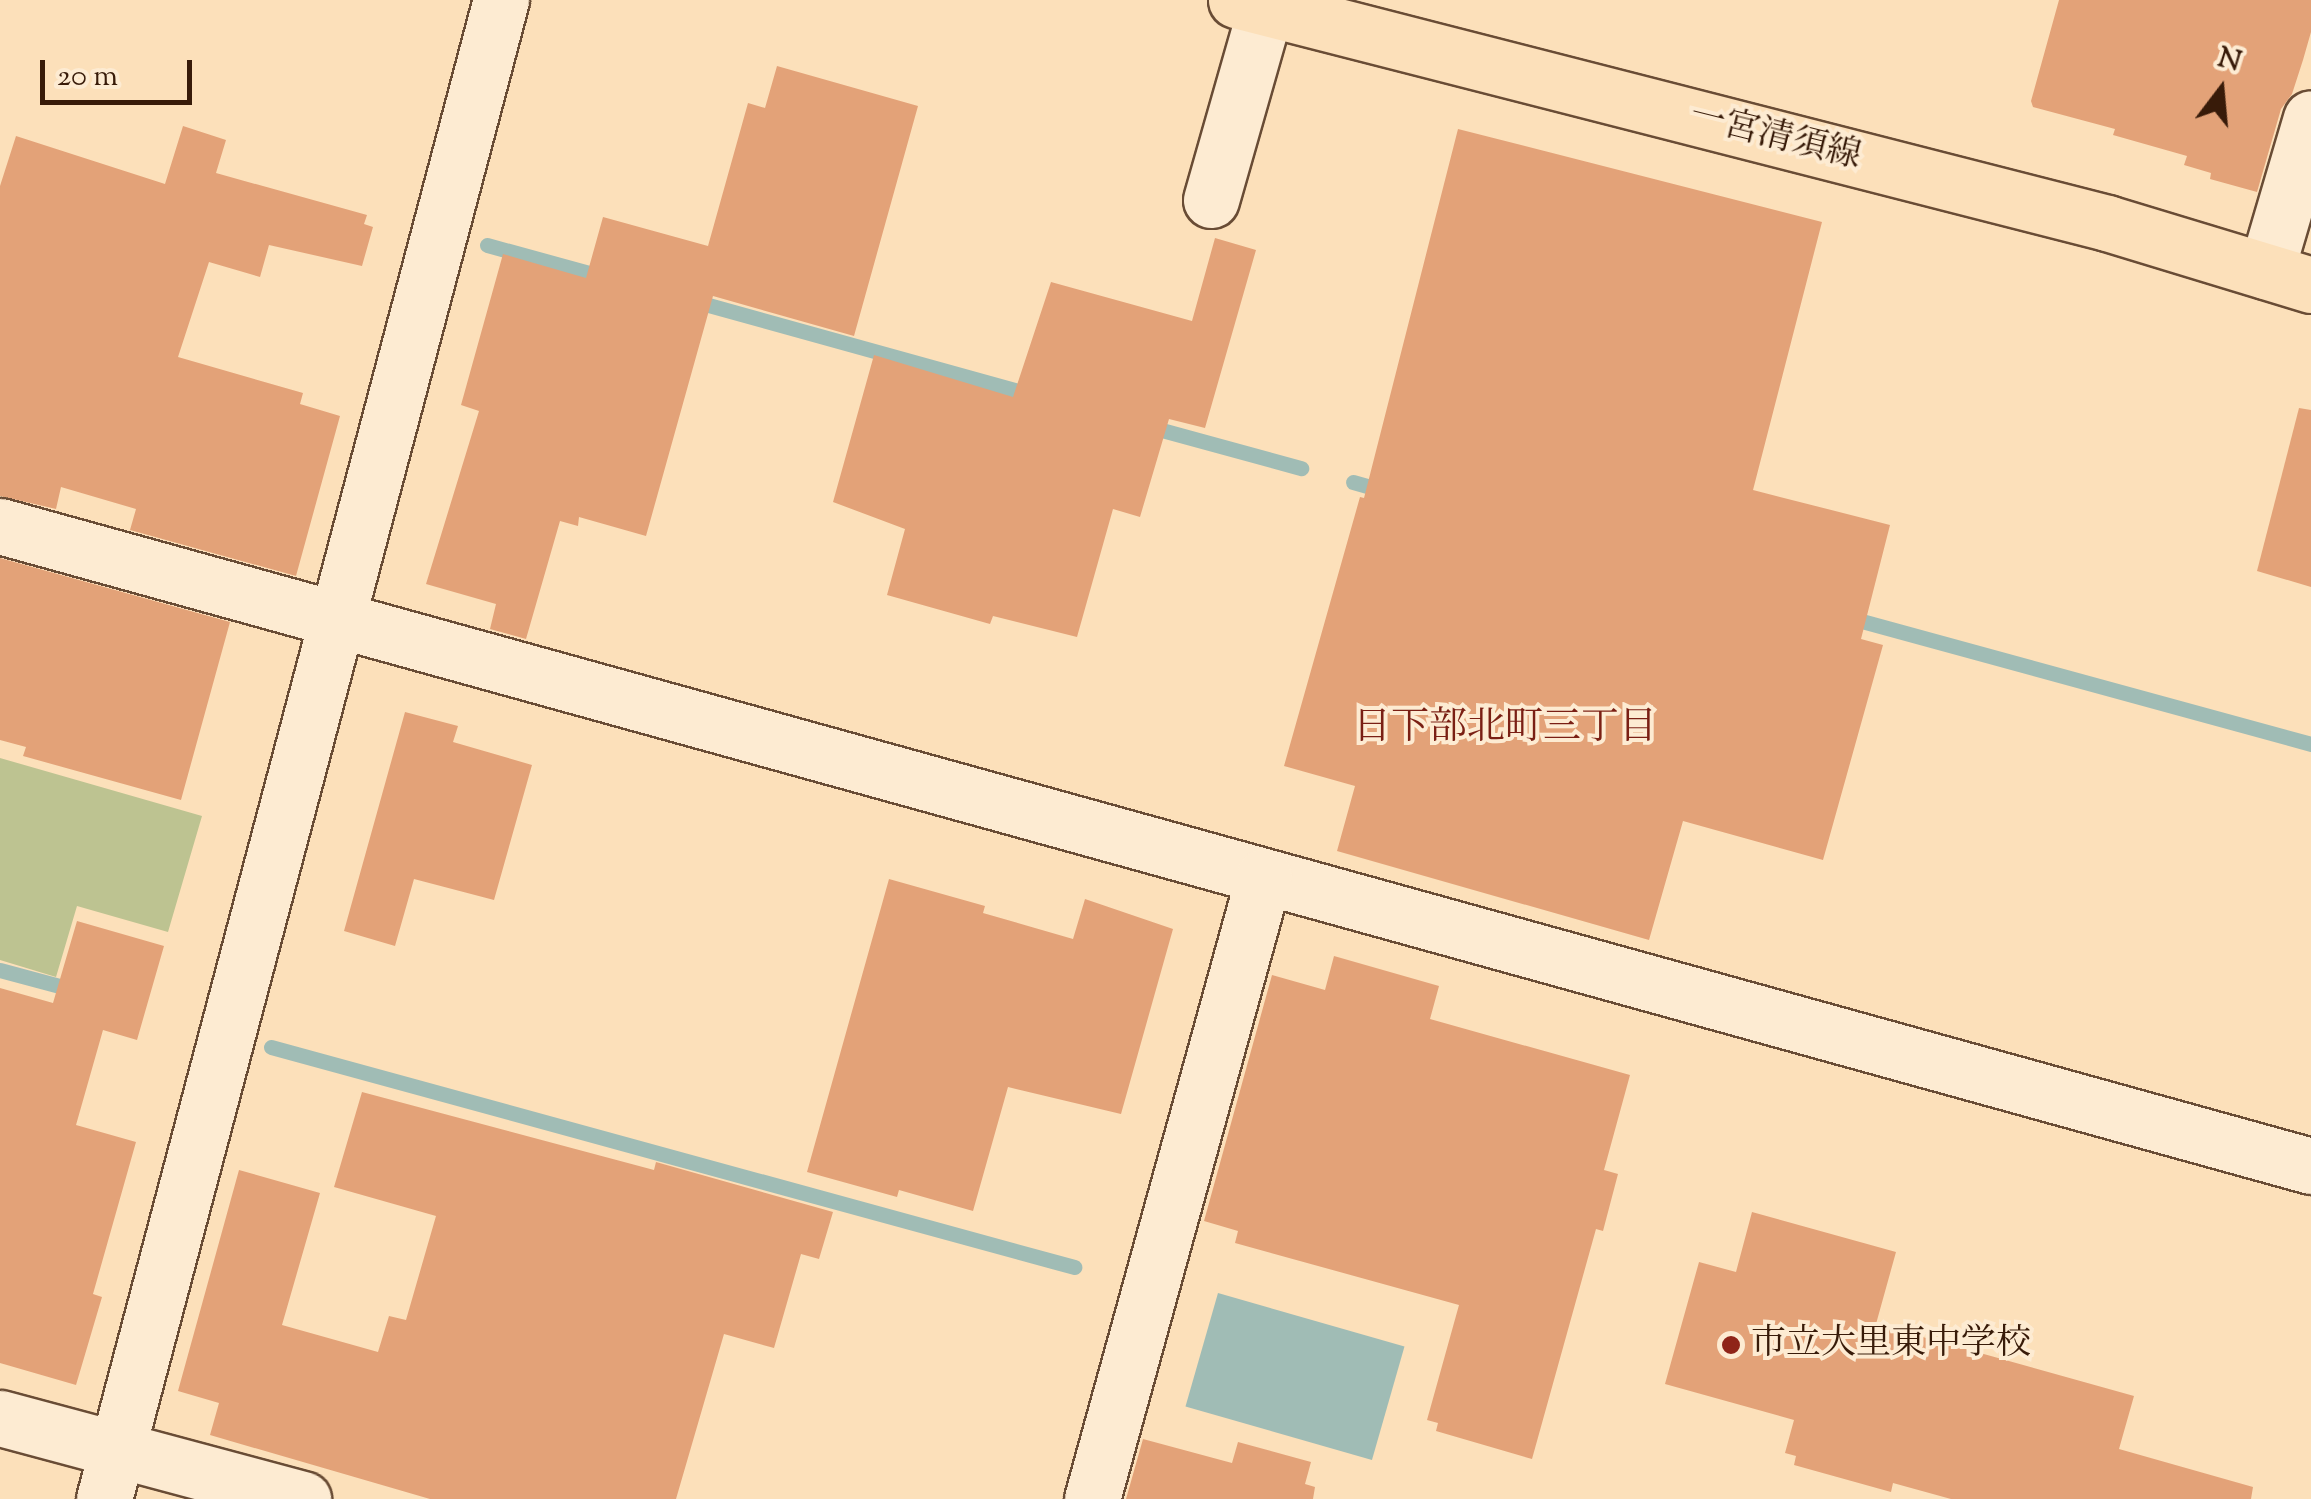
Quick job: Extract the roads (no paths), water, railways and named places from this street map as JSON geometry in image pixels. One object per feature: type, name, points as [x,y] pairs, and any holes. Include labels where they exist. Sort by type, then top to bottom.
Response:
[{"type":"main road","name":"一宮清須線","points":[[1251,4],[2107,223],[2288,278]]},
{"type":"street","points":[[111,1474],[502,0]]},
{"type":"street","points":[[1211,200],[1251,4]]},
{"type":"street","points":[[2288,278],[2311,118]]},
{"type":"street","points":[[0,526],[2311,1166]]},
{"type":"street","points":[[1092,1499],[1264,876]]},
{"type":"street","points":[[0,1418],[111,1474],[303,1499]]},
{"type":"water","points":[[1218,1293],[1404,1346],[1372,1460],[1185,1406]]},
{"type":"waterway","points":[[487,245],[604,277]]},
{"type":"waterway","points":[[694,301],[1033,395]]},
{"type":"waterway","points":[[1147,426],[1301,468]]},
{"type":"waterway","points":[[1353,482],[1384,491]]},
{"type":"waterway","points":[[1847,617],[2311,744]]},
{"type":"waterway","points":[[0,970],[78,991]]},
{"type":"waterway","points":[[271,1047],[1074,1267]]},
{"type":"place","name":"市立大里東中学校","points":[[1731,1345]]},
{"type":"district","name":"日下部北町三丁目","points":[[1505,730]]}]
